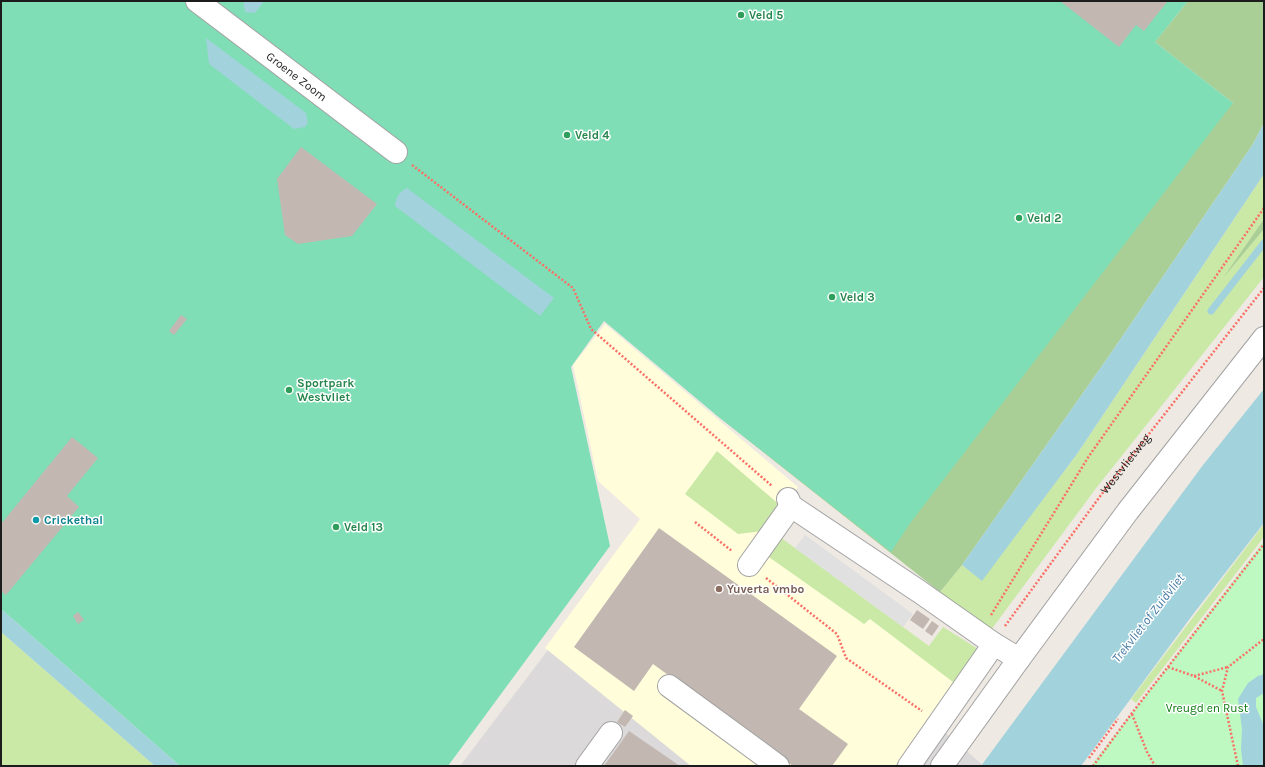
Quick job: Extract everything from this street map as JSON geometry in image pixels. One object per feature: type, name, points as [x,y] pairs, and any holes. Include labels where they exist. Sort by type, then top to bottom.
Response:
[{"type":"street","name":"Groene Zoom","points":[[197,1],[396,152]]},
{"type":"street","points":[[942,766],[1128,511],[1264,338]]},
{"type":"street","points":[[750,565],[789,502],[985,638],[1019,659]]},
{"type":"street","points":[[909,766],[985,638]]},
{"type":"street","points":[[669,686],[778,766]]},
{"type":"street","points":[[587,766],[611,733]]},
{"type":"path","points":[[396,152],[573,288],[591,329],[789,502]]},
{"type":"path","points":[[985,638],[990,617],[1089,456],[1264,208]]},
{"type":"path","name":"Westvlietweg","points":[[985,638],[1009,619],[1104,491],[1264,288]]},
{"type":"path","points":[[695,522],[837,634],[846,658],[904,698]]},
{"type":"path","points":[[1093,766],[1132,713],[1264,544]]},
{"type":"path","points":[[1194,676],[1228,667],[1264,639]]},
{"type":"path","points":[[1168,667],[1194,676],[1222,691]]},
{"type":"path","points":[[1228,667],[1222,691],[1238,766]]},
{"type":"path","points":[[1132,713],[1154,766]]},
{"type":"path","points":[[1089,758],[1118,719]]},
{"type":"shaded area","name":"Yuverta vmbo","points":[[605,324],[798,487],[768,530],[963,671],[895,766],[691,766],[545,648],[640,519],[598,481],[573,365]]},
{"type":"shaded area","name":"Yuverta vmbo","points":[[667,493],[984,766],[460,766]]},
{"type":"shaded area","points":[[805,535],[913,614],[903,627],[795,548]]},
{"type":"green space","name":"Sportpark Westvliet","points":[[1,1],[1188,1],[1155,42],[1233,103],[911,522],[891,552],[715,414],[604,321],[571,367],[610,546],[448,766],[180,766],[1,609]]},
{"type":"green space","points":[[1188,1],[1264,1],[1264,123],[1253,144],[1109,356],[962,565],[940,592],[715,414],[1233,103],[1155,42]]},
{"type":"green space","points":[[1264,174],[1264,219],[1227,273],[1264,229],[1264,277],[1097,487],[991,630],[940,592],[962,565],[982,580],[1077,454]]},
{"type":"green space","points":[[1264,219],[1264,229],[1223,278]]},
{"type":"green space","points":[[717,451],[781,506],[763,531],[738,534],[685,494]]},
{"type":"green space","points":[[1264,524],[1264,537],[1136,703],[1131,699]]},
{"type":"green space","points":[[780,537],[929,646],[943,627],[978,649],[953,682],[870,619],[864,624],[766,555]]},
{"type":"green space","name":"Vreugd en Rust","points":[[1264,541],[1264,766],[1091,766]]},
{"type":"green space","points":[[1,632],[155,766],[1,766]]},
{"type":"water","points":[[243,1],[264,1],[255,13],[245,12]]},
{"type":"water","points":[[206,38],[306,113],[308,123],[305,127],[294,129],[209,64]]},
{"type":"water","points":[[1264,123],[1264,174],[1077,454],[982,581],[962,565],[1109,356],[1253,144]]},
{"type":"water","points":[[407,188],[554,298],[540,316],[395,206],[398,195]]},
{"type":"water","name":"Trekvliet of Zuidvliet","points":[[1264,389],[1264,523],[1194,613],[1081,766],[981,766],[1203,465]]},
{"type":"water","points":[[1,609],[180,766],[155,766],[1,632]]},
{"type":"water","points":[[1264,674],[1264,693],[1256,698],[1256,707],[1264,726],[1264,766],[1243,766],[1241,749],[1242,729],[1238,699],[1248,683]]},
{"type":"building","points":[[1060,1],[1167,2],[1144,31],[1136,25],[1119,47]]},
{"type":"building","points":[[301,147],[377,204],[352,236],[298,244],[285,235],[277,179]]},
{"type":"building","points":[[181,315],[187,319],[174,335],[169,331]]},
{"type":"building","name":"Crickethal","points":[[72,437],[98,458],[67,496],[79,507],[6,595],[1,591],[1,524]]},
{"type":"building","points":[[659,528],[837,656],[799,709],[848,744],[832,766],[793,766],[653,664],[634,691],[574,647]]},
{"type":"building","points":[[917,610],[930,619],[923,629],[910,620]]},
{"type":"building","points":[[78,612],[84,620],[78,624],[73,616]]},
{"type":"building","points":[[932,621],[939,626],[932,636],[925,631]]},
{"type":"building","points":[[625,710],[633,716],[625,727],[617,722]]},
{"type":"building","points":[[629,731],[680,766],[604,766]]},
{"type":"waterway","points":[[1211,311],[1264,243]]},
{"type":"place","name":"Veld 5","points":[[741,15]]},
{"type":"place","name":"Veld 4","points":[[567,135]]},
{"type":"place","name":"Veld 2","points":[[1019,218]]},
{"type":"place","name":"Veld 3","points":[[832,297]]},
{"type":"place","name":"Sportpark Westvliet","points":[[289,390]]},
{"type":"place","name":"Crickethal","points":[[36,520]]},
{"type":"place","name":"Veld 13","points":[[336,527]]},
{"type":"place","name":"Yuverta vmbo","points":[[719,589]]}]
